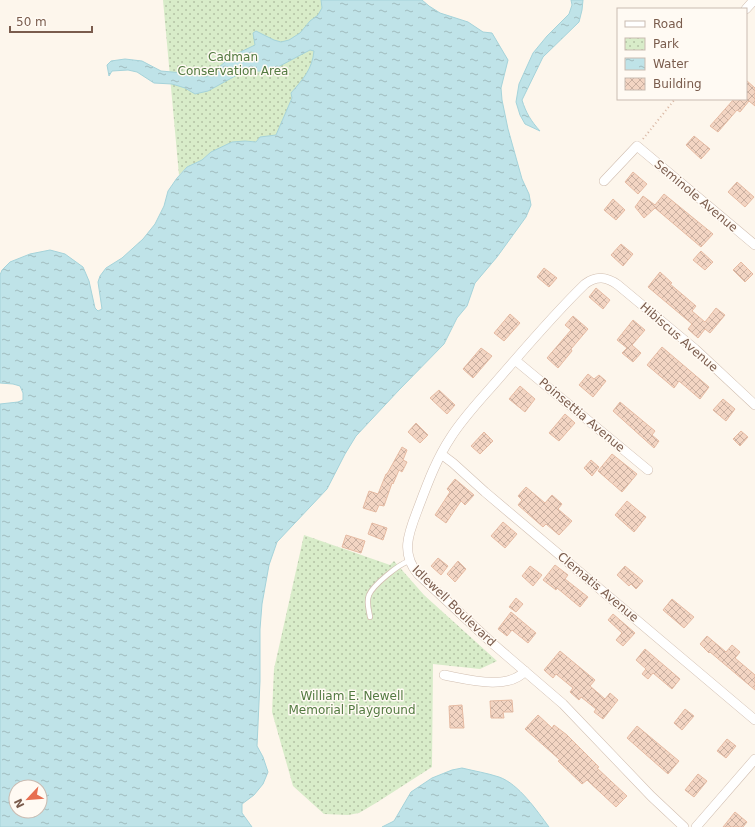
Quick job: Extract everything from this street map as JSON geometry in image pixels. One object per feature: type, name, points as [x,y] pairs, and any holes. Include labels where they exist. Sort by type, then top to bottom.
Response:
[{"type":"street","points":[[747,8],[754,0]]},
{"type":"street","points":[[604,181],[637,146]]},
{"type":"street","name":"Seminole Avenue","points":[[637,146],[755,245]]},
{"type":"street","name":"Idlewell Boulevard","points":[[599,278],[589,281],[581,287],[539,332],[461,422],[432,470],[412,524],[407,546],[409,561],[418,574],[484,636],[564,704],[651,796],[684,827]]},
{"type":"street","name":"Hibiscus Avenue","points":[[599,278],[608,279],[618,285],[695,349],[755,405]]},
{"type":"street","name":"Poinsettia Avenue","points":[[515,360],[648,470]]},
{"type":"street","name":"Clematis Avenue","points":[[441,454],[755,720]]},
{"type":"street","points":[[444,675],[477,682],[494,682],[514,679],[525,672]]},
{"type":"street","points":[[696,827],[755,759]]},
{"type":"lane","points":[[370,617],[368,601],[370,592],[396,567],[409,561]]},
{"type":"path","points":[[637,146],[674,100]]},
{"type":"green space","name":"Cadman Conservation Area","points":[[163,0],[321,0],[322,8],[318,15],[313,62],[305,77],[291,93],[292,98],[276,135],[260,137],[256,142],[245,141],[211,152],[202,160],[187,167],[179,175]]},
{"type":"green space","name":"William E. Newell Memorial Playground","points":[[304,535],[390,565],[394,561],[424,595],[497,661],[480,669],[433,664],[432,767],[359,813],[348,815],[324,814],[293,786],[272,712],[274,669]]},
{"type":"water","points":[[321,0],[422,0],[440,13],[468,22],[483,32],[492,33],[508,60],[501,88],[502,100],[508,129],[522,179],[529,194],[531,205],[526,217],[497,257],[475,283],[467,306],[457,318],[444,344],[356,436],[327,489],[277,542],[269,565],[262,604],[260,629],[260,681],[257,746],[263,757],[268,772],[263,784],[254,795],[242,804],[242,813],[252,827],[0,827],[0,404],[23,400],[23,393],[20,386],[0,383],[0,275],[2,270],[10,262],[30,254],[50,250],[65,254],[83,267],[89,281],[95,308],[98,311],[102,309],[98,282],[100,276],[106,268],[122,258],[143,239],[155,224],[164,206],[168,191],[177,178],[187,167],[202,160],[211,152],[232,142],[256,142],[260,137],[276,135],[292,98],[291,93],[309,69],[314,51],[310,50],[276,68],[262,71],[250,71],[237,75],[208,91],[195,94],[185,88],[172,84],[154,83],[137,72],[128,70],[112,71],[109,76],[107,65],[111,61],[125,59],[142,61],[161,71],[194,74],[206,77],[232,56],[255,45],[253,33],[256,31],[281,42],[289,40],[300,33],[310,21],[318,15],[322,8]]},
{"type":"water","points":[[571,0],[583,0],[579,22],[543,57],[522,100],[529,117],[540,131],[525,124],[520,115],[516,102],[519,84],[533,53],[547,36],[569,14],[572,5]]},
{"type":"water","points":[[462,768],[499,777],[514,786],[533,806],[549,827],[382,827],[394,821],[411,792],[432,778],[452,770]]},
{"type":"building","points":[[747,81],[755,88],[755,106],[749,101],[740,112],[737,110],[718,132],[710,126],[733,100],[747,100]]},
{"type":"building","points":[[694,136],[710,149],[701,159],[686,145]]},
{"type":"building","points":[[633,172],[647,184],[638,194],[625,182]]},
{"type":"building","points":[[737,182],[754,197],[745,207],[728,192]]},
{"type":"building","points":[[664,194],[713,234],[701,247],[655,208],[644,218],[635,207],[643,196],[655,205]]},
{"type":"building","points":[[613,199],[625,210],[616,220],[604,210]]},
{"type":"building","points":[[621,244],[633,254],[623,266],[611,255]]},
{"type":"building","points":[[701,251],[713,262],[705,270],[693,260]]},
{"type":"building","points":[[741,262],[753,274],[745,282],[733,270]]},
{"type":"building","points":[[544,268],[557,278],[549,287],[537,277]]},
{"type":"building","points":[[660,272],[672,283],[670,284],[696,306],[692,311],[705,322],[716,308],[725,315],[710,333],[705,329],[698,338],[688,329],[692,324],[648,287]]},
{"type":"building","points":[[596,288],[610,300],[603,309],[589,297]]},
{"type":"building","points":[[510,314],[520,323],[504,341],[494,333]]},
{"type":"building","points":[[573,316],[588,329],[571,349],[572,351],[558,368],[547,358],[571,330],[565,325]]},
{"type":"building","points":[[633,320],[645,330],[632,345],[641,353],[633,362],[622,353],[627,348],[617,340]]},
{"type":"building","points":[[662,347],[709,387],[700,399],[679,381],[674,388],[647,365]]},
{"type":"building","points":[[481,348],[492,356],[473,378],[463,369]]},
{"type":"building","points":[[588,374],[594,379],[599,375],[606,381],[593,397],[579,385]]},
{"type":"building","points":[[520,386],[535,399],[525,412],[509,399]]},
{"type":"building","points":[[439,390],[455,405],[447,414],[430,398]]},
{"type":"building","points":[[723,399],[735,409],[726,421],[713,410]]},
{"type":"building","points":[[620,402],[655,431],[652,435],[659,441],[654,448],[613,411]]},
{"type":"building","points":[[565,414],[575,423],[559,441],[549,433]]},
{"type":"building","points":[[416,423],[428,435],[420,443],[408,432]]},
{"type":"building","points":[[741,431],[748,437],[740,446],[733,439]]},
{"type":"building","points":[[484,432],[493,441],[480,454],[471,446]]},
{"type":"building","points":[[402,447],[407,450],[403,460],[407,462],[402,472],[399,470],[393,484],[392,483],[384,506],[379,505],[376,512],[363,508],[369,491],[378,494],[386,474]]},
{"type":"building","points":[[612,454],[637,474],[622,492],[598,471]]},
{"type":"building","points":[[591,460],[599,467],[592,476],[584,468]]},
{"type":"building","points":[[455,479],[474,495],[465,505],[461,501],[446,523],[435,515],[450,492],[447,489]]},
{"type":"building","points":[[526,487],[545,503],[552,495],[562,504],[558,509],[572,521],[559,535],[546,524],[543,527],[518,505],[522,500],[518,496]]},
{"type":"building","points":[[627,501],[646,517],[634,532],[615,515]]},
{"type":"building","points":[[503,522],[517,534],[505,548],[491,536]]},
{"type":"building","points":[[372,523],[387,528],[383,540],[368,534]]},
{"type":"building","points":[[346,535],[365,541],[361,553],[342,547]]},
{"type":"building","points":[[438,558],[448,566],[441,575],[431,566]]},
{"type":"building","points":[[458,561],[466,569],[455,582],[447,574]]},
{"type":"building","points":[[555,565],[568,575],[565,579],[588,597],[580,607],[557,588],[556,590],[543,580]]},
{"type":"building","points":[[530,566],[542,575],[533,586],[522,576]]},
{"type":"building","points":[[625,566],[643,581],[636,589],[631,584],[629,586],[617,575]]},
{"type":"building","points":[[516,598],[523,604],[516,612],[509,607]]},
{"type":"building","points":[[672,599],[694,617],[684,628],[663,610]]},
{"type":"building","points":[[511,612],[536,633],[528,643],[512,630],[507,636],[498,629]]},
{"type":"building","points":[[613,614],[635,633],[623,646],[616,640],[622,633],[608,620]]},
{"type":"building","points":[[707,636],[726,652],[732,645],[740,652],[735,658],[755,675],[755,690],[700,644]]},
{"type":"building","points":[[645,649],[680,679],[672,689],[653,673],[648,679],[642,674],[646,669],[636,660]]},
{"type":"building","points":[[560,651],[595,680],[590,686],[605,699],[610,693],[618,700],[603,719],[594,712],[596,709],[581,697],[579,700],[570,692],[573,688],[556,674],[553,678],[544,670]]},
{"type":"building","points":[[512,700],[513,712],[503,712],[504,718],[491,718],[490,701]]},
{"type":"building","points":[[462,705],[464,728],[450,728],[449,706]]},
{"type":"building","points":[[685,709],[694,716],[682,730],[674,723]]},
{"type":"building","points":[[538,715],[552,728],[554,725],[567,735],[599,767],[597,768],[627,796],[616,807],[587,780],[582,784],[558,761],[560,760],[525,729]]},
{"type":"building","points":[[637,726],[679,761],[668,774],[627,738]]},
{"type":"building","points":[[727,739],[736,746],[726,758],[717,751]]},
{"type":"building","points":[[698,774],[707,781],[694,797],[685,790]]},
{"type":"building","points":[[735,812],[747,822],[743,827],[723,827]]}]
